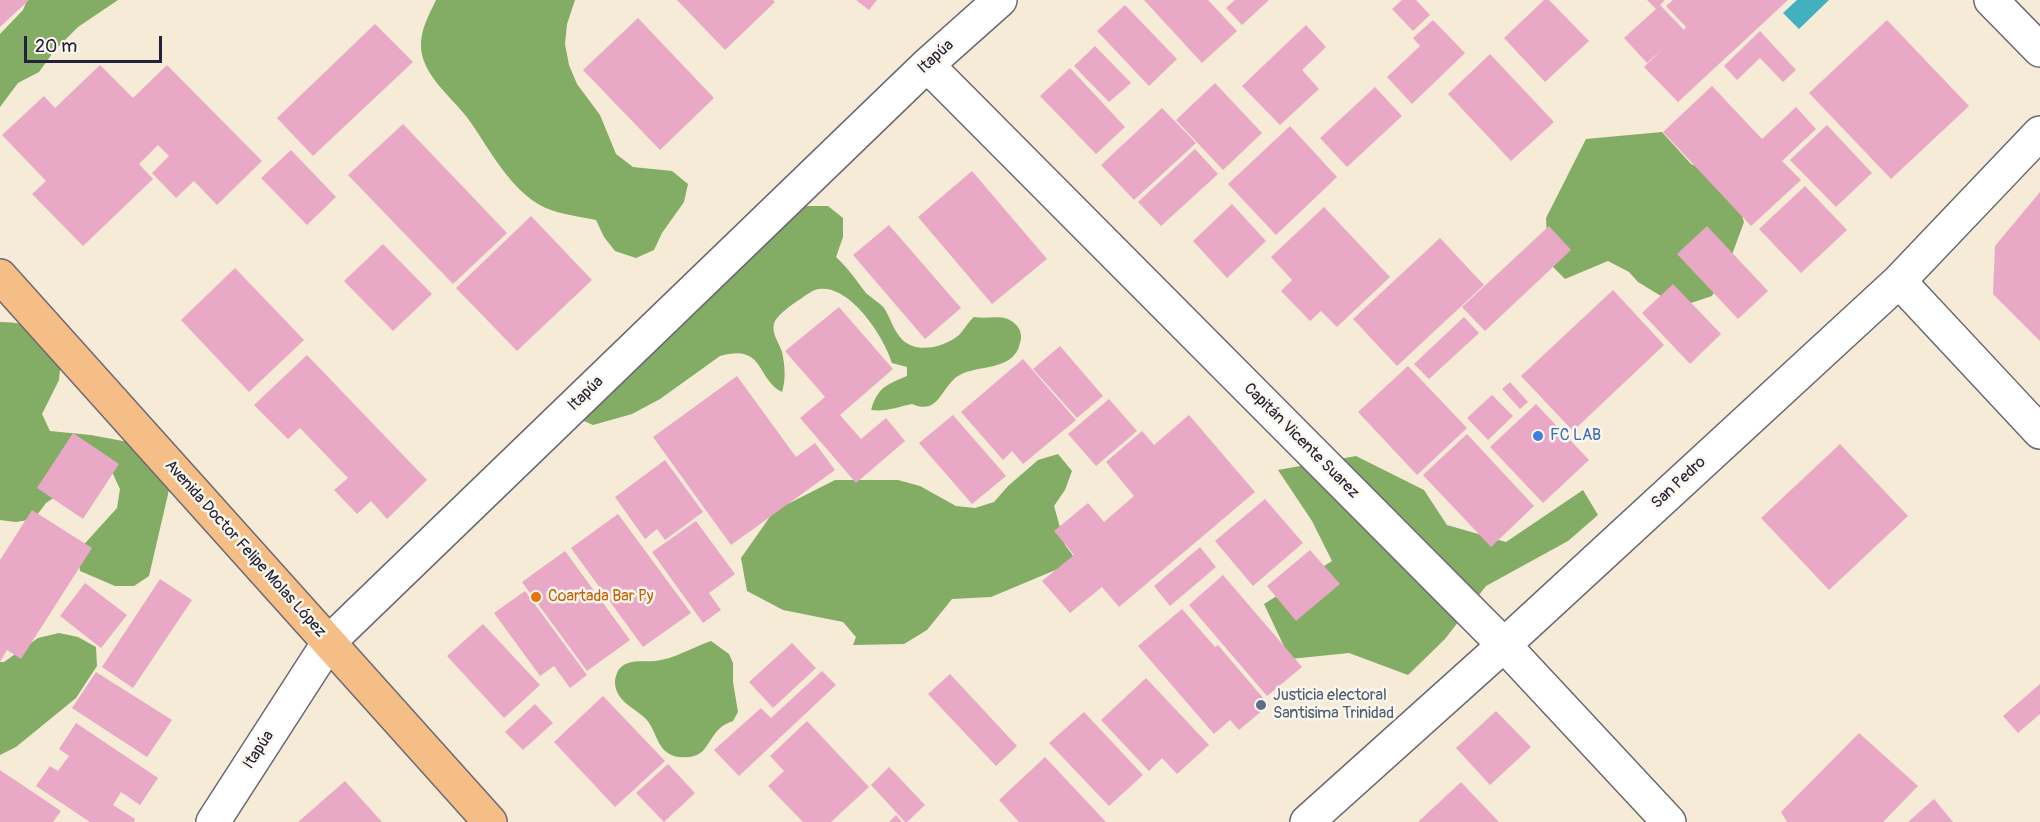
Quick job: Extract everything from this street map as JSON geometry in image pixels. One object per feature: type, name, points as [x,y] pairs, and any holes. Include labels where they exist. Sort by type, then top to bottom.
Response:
[{"type":"main road","name":"Avenida Doctor Felipe Molas López","points":[[0,276],[490,822]]},
{"type":"street","name":"Itapúa","points":[[213,822],[329,642],[927,65],[1000,0]]},
{"type":"street","points":[[1991,0],[2040,50]]},
{"type":"street","name":"Capitán Vicente Suarez","points":[[927,65],[1504,645],[1670,822]]},
{"type":"street","name":"San Pedro","points":[[1307,822],[1504,645],[1899,281],[2040,133]]},
{"type":"street","points":[[1899,281],[2040,432]]},
{"type":"green space","points":[[27,0],[118,0],[78,27],[55,50],[39,72],[18,83],[0,107],[0,34],[23,10]]},
{"type":"green space","points":[[436,0],[575,0],[567,24],[565,44],[569,65],[577,84],[600,115],[616,154],[633,167],[672,171],[688,184],[684,202],[662,233],[654,250],[636,258],[615,251],[604,237],[596,220],[552,210],[538,204],[516,186],[498,164],[466,116],[438,85],[423,58],[422,35]]},
{"type":"green space","points":[[1662,132],[1691,164],[1730,181],[1744,222],[1726,271],[1712,296],[1679,307],[1638,282],[1629,272],[1608,261],[1565,279],[1548,262],[1546,218],[1586,139]]},
{"type":"green space","points":[[804,206],[828,206],[843,218],[843,237],[836,257],[866,293],[884,308],[898,334],[906,343],[921,348],[937,346],[959,335],[974,317],[1002,318],[1013,322],[1021,334],[1016,352],[1003,363],[958,376],[939,399],[928,406],[921,407],[912,404],[887,410],[871,410],[877,396],[884,388],[907,376],[907,367],[892,363],[874,327],[854,304],[831,290],[819,289],[793,304],[775,321],[774,333],[782,352],[784,367],[782,392],[768,379],[753,358],[735,353],[720,356],[660,399],[632,414],[593,425],[584,421],[584,392]]},
{"type":"green space","points":[[0,322],[30,327],[42,337],[61,360],[59,380],[42,414],[50,431],[91,435],[149,446],[172,477],[149,576],[134,586],[115,586],[80,571],[78,551],[117,508],[120,489],[112,472],[94,471],[46,503],[34,519],[16,522],[0,520]]},
{"type":"green space","points":[[1058,454],[1072,471],[1065,490],[1054,506],[1065,545],[1077,561],[991,597],[952,599],[927,630],[904,644],[853,645],[856,637],[843,622],[783,610],[747,591],[741,558],[774,511],[835,480],[898,480],[920,486],[956,506],[975,508],[994,502],[1008,486],[1038,460]]},
{"type":"green space","points":[[1356,456],[1424,490],[1447,525],[1506,542],[1583,490],[1598,515],[1568,541],[1486,586],[1445,639],[1408,675],[1349,653],[1290,659],[1264,604],[1332,561],[1312,521],[1278,470]]},
{"type":"green space","points":[[59,633],[78,637],[96,647],[97,666],[76,698],[16,747],[0,755],[0,662],[4,662],[38,638]]},
{"type":"green space","points":[[711,641],[729,654],[733,663],[733,682],[738,712],[733,721],[718,730],[702,752],[689,757],[678,757],[664,750],[650,724],[621,698],[615,680],[620,668],[628,663],[662,660]]},
{"type":"water","points":[[1797,0],[1829,0],[1799,29],[1783,13]]},
{"type":"building","points":[[0,0],[29,0],[0,27]]},
{"type":"building","points":[[677,0],[773,0],[775,2],[725,50]]},
{"type":"building","points":[[856,0],[877,0],[869,10]]},
{"type":"building","points":[[1144,0],[1208,0],[1237,31],[1202,63]]},
{"type":"building","points":[[1235,0],[1269,0],[1242,25],[1226,8]]},
{"type":"building","points":[[1402,0],[1416,0],[1430,15],[1413,31],[1392,9]]},
{"type":"building","points":[[1544,0],[1549,0],[1589,41],[1545,82],[1504,38]]},
{"type":"building","points":[[1647,0],[1665,0],[1660,5],[1684,30],[1686,27],[1666,6],[1673,0],[1788,0],[1678,102],[1644,67],[1666,46],[1647,63],[1624,38],[1656,9]]},
{"type":"building","points":[[1125,5],[1177,59],[1149,86],[1097,31]]},
{"type":"building","points":[[638,18],[714,98],[660,150],[583,70]]},
{"type":"building","points":[[1433,20],[1465,53],[1412,104],[1387,77],[1420,46],[1413,38]]},
{"type":"building","points":[[1887,20],[1969,106],[1891,179],[1809,93]]},
{"type":"building","points":[[375,24],[413,62],[313,156],[277,118]]},
{"type":"building","points":[[1306,25],[1326,47],[1302,70],[1319,89],[1280,125],[1242,86]]},
{"type":"building","points":[[1760,31],[1796,70],[1783,82],[1760,58],[1737,80],[1724,66]]},
{"type":"building","points":[[1095,46],[1131,83],[1109,102],[1074,66]]},
{"type":"building","points":[[1490,54],[1554,122],[1511,161],[1448,94]]},
{"type":"building","points":[[100,65],[133,98],[167,65],[262,161],[217,205],[194,181],[176,198],[152,173],[169,156],[158,145],[139,164],[153,179],[83,246],[32,194],[46,181],[2,135],[44,96],[55,108]]},
{"type":"building","points":[[1070,68],[1125,127],[1096,154],[1040,96]]},
{"type":"building","points":[[1215,83],[1262,133],[1223,170],[1176,120]]},
{"type":"building","points":[[1712,86],[1762,139],[1796,107],[1816,129],[1782,161],[1801,180],[1751,226],[1663,132]]},
{"type":"building","points":[[1375,87],[1402,116],[1347,167],[1320,138]]},
{"type":"building","points":[[1162,108],[1196,143],[1134,200],[1101,165]]},
{"type":"building","points":[[403,124],[507,233],[453,284],[348,175]]},
{"type":"building","points":[[1827,125],[1872,173],[1836,207],[1790,160]]},
{"type":"building","points":[[1290,126],[1337,177],[1276,235],[1228,184]]},
{"type":"building","points":[[1195,149],[1218,174],[1161,226],[1138,202]]},
{"type":"building","points":[[291,150],[336,197],[307,225],[261,178]]},
{"type":"building","points":[[972,171],[1047,259],[992,304],[918,217]]},
{"type":"building","points":[[1805,186],[1847,230],[1801,273],[1759,229]]},
{"type":"building","points":[[2040,192],[2040,341],[1993,294],[1995,246]]},
{"type":"building","points":[[1232,204],[1266,241],[1227,278],[1193,241]]},
{"type":"building","points":[[1324,207],[1390,277],[1337,327],[1321,311],[1310,321],[1281,291],[1292,280],[1271,257]]},
{"type":"building","points":[[531,216],[592,280],[517,351],[456,288]]},
{"type":"building","points":[[889,225],[961,308],[925,339],[853,255]]},
{"type":"building","points":[[1549,226],[1571,250],[1485,331],[1462,307]]},
{"type":"building","points":[[1707,226],[1768,291],[1738,319],[1677,254]]},
{"type":"building","points":[[1440,238],[1484,285],[1397,366],[1353,319]]},
{"type":"building","points":[[383,244],[432,294],[393,331],[344,281]]},
{"type":"building","points":[[235,268],[304,340],[249,392],[181,320]]},
{"type":"building","points":[[1673,284],[1721,334],[1690,364],[1642,313]]},
{"type":"building","points":[[1613,290],[1664,345],[1573,431],[1521,376]]},
{"type":"building","points":[[839,307],[893,369],[840,415],[861,439],[886,418],[905,441],[856,483],[800,418],[825,397],[785,351]]},
{"type":"building","points":[[1464,317],[1479,333],[1429,379],[1414,364]]},
{"type":"building","points":[[1060,346],[1103,396],[1077,418],[1033,369]]},
{"type":"building","points":[[307,355],[427,480],[387,519],[371,501],[357,514],[334,490],[348,478],[300,428],[288,439],[254,405]]},
{"type":"building","points":[[1023,359],[1076,420],[1023,464],[1012,451],[1003,460],[961,412]]},
{"type":"building","points":[[1408,366],[1467,428],[1417,475],[1358,412]]},
{"type":"building","points":[[737,376],[796,457],[815,443],[835,470],[731,545],[653,437]]},
{"type":"building","points":[[1510,382],[1528,402],[1520,409],[1502,389]]},
{"type":"building","points":[[1492,395],[1513,416],[1488,440],[1467,418]]},
{"type":"building","points":[[1109,399],[1137,431],[1096,466],[1068,434]]},
{"type":"building","points":[[1536,404],[1589,460],[1543,503],[1490,447]]},
{"type":"building","points":[[953,415],[1006,476],[972,504],[919,443]]},
{"type":"building","points":[[1189,415],[1255,492],[1119,607],[1102,587],[1070,613],[1042,581],[1074,555],[1054,531],[1088,503],[1104,522],[1134,496],[1106,462],[1142,431],[1154,445]]},
{"type":"building","points":[[73,433],[119,464],[83,519],[37,488]]},
{"type":"building","points":[[1467,434],[1534,506],[1491,547],[1423,475]]},
{"type":"building","points":[[1840,444],[1908,516],[1829,590],[1761,518]]},
{"type":"building","points":[[665,460],[703,512],[665,540],[657,529],[645,539],[615,497]]},
{"type":"building","points":[[1265,499],[1303,543],[1253,586],[1215,541]]},
{"type":"building","points":[[32,510],[92,548],[21,659],[7,650],[0,662],[0,560]]},
{"type":"building","points":[[618,514],[691,613],[643,647],[571,548]]},
{"type":"building","points":[[696,521],[735,574],[709,593],[721,610],[703,623],[652,552]]},
{"type":"building","points":[[1200,547],[1216,567],[1170,606],[1154,586]]},
{"type":"building","points":[[1310,550],[1340,584],[1296,621],[1267,586]]},
{"type":"building","points":[[565,551],[630,640],[587,671],[522,582]]},
{"type":"building","points":[[1223,575],[1302,667],[1267,696],[1189,605]]},
{"type":"building","points":[[160,579],[192,600],[133,688],[102,667]]},
{"type":"building","points":[[85,583],[127,615],[101,648],[60,616]]},
{"type":"building","points":[[525,591],[587,675],[570,688],[554,666],[540,676],[494,613]]},
{"type":"building","points":[[1182,609],[1215,647],[1218,645],[1269,705],[1239,730],[1230,720],[1214,734],[1138,646]]},
{"type":"building","points":[[483,624],[540,685],[504,718],[447,656]]},
{"type":"building","points":[[792,643],[816,668],[773,708],[749,682]]},
{"type":"building","points":[[822,671],[836,685],[739,776],[714,750],[761,708],[771,718]]},
{"type":"building","points":[[96,672],[172,720],[147,757],[72,708]]},
{"type":"building","points":[[950,674],[1017,746],[996,766],[928,694]]},
{"type":"building","points":[[1146,678],[1209,745],[1177,774],[1162,758],[1149,771],[1101,720]]},
{"type":"building","points":[[2040,684],[2040,714],[2018,733],[2003,716]]},
{"type":"building","points":[[603,696],[665,761],[615,807],[554,742]]},
{"type":"building","points":[[535,704],[553,723],[523,750],[505,732]]},
{"type":"building","points":[[1496,711],[1531,747],[1490,785],[1456,748]]},
{"type":"building","points":[[1084,712],[1143,775],[1109,806],[1049,743]]},
{"type":"building","points":[[807,721],[869,787],[831,822],[803,822],[768,786],[784,771],[770,756]]},
{"type":"building","points":[[76,723],[158,778],[140,805],[121,792],[113,805],[135,819],[134,822],[90,822],[36,786],[50,766],[58,771],[69,756],[59,749]]},
{"type":"building","points":[[1859,733],[1918,786],[1883,822],[1787,822],[1781,812]]},
{"type":"building","points":[[1045,757],[1106,822],[1019,822],[999,800]]},
{"type":"building","points":[[668,764],[695,793],[664,822],[636,793]]},
{"type":"building","points":[[889,767],[925,805],[907,822],[871,785]]},
{"type":"building","points":[[0,770],[61,811],[53,822],[0,822]]},
{"type":"building","points":[[345,781],[382,822],[298,822]]},
{"type":"building","points":[[1461,782],[1499,822],[1418,822]]},
{"type":"building","points":[[1934,799],[1953,822],[1908,822]]},
{"type":"building","points":[[896,815],[902,822],[889,822]]},
{"type":"place","name":"FC LAB","points":[[1538,436]]},
{"type":"place","name":"Coartada Bar Py","points":[[536,597]]},
{"type":"place","name":"Justicia electoral Santisima Trinidad","points":[[1261,705]]}]
